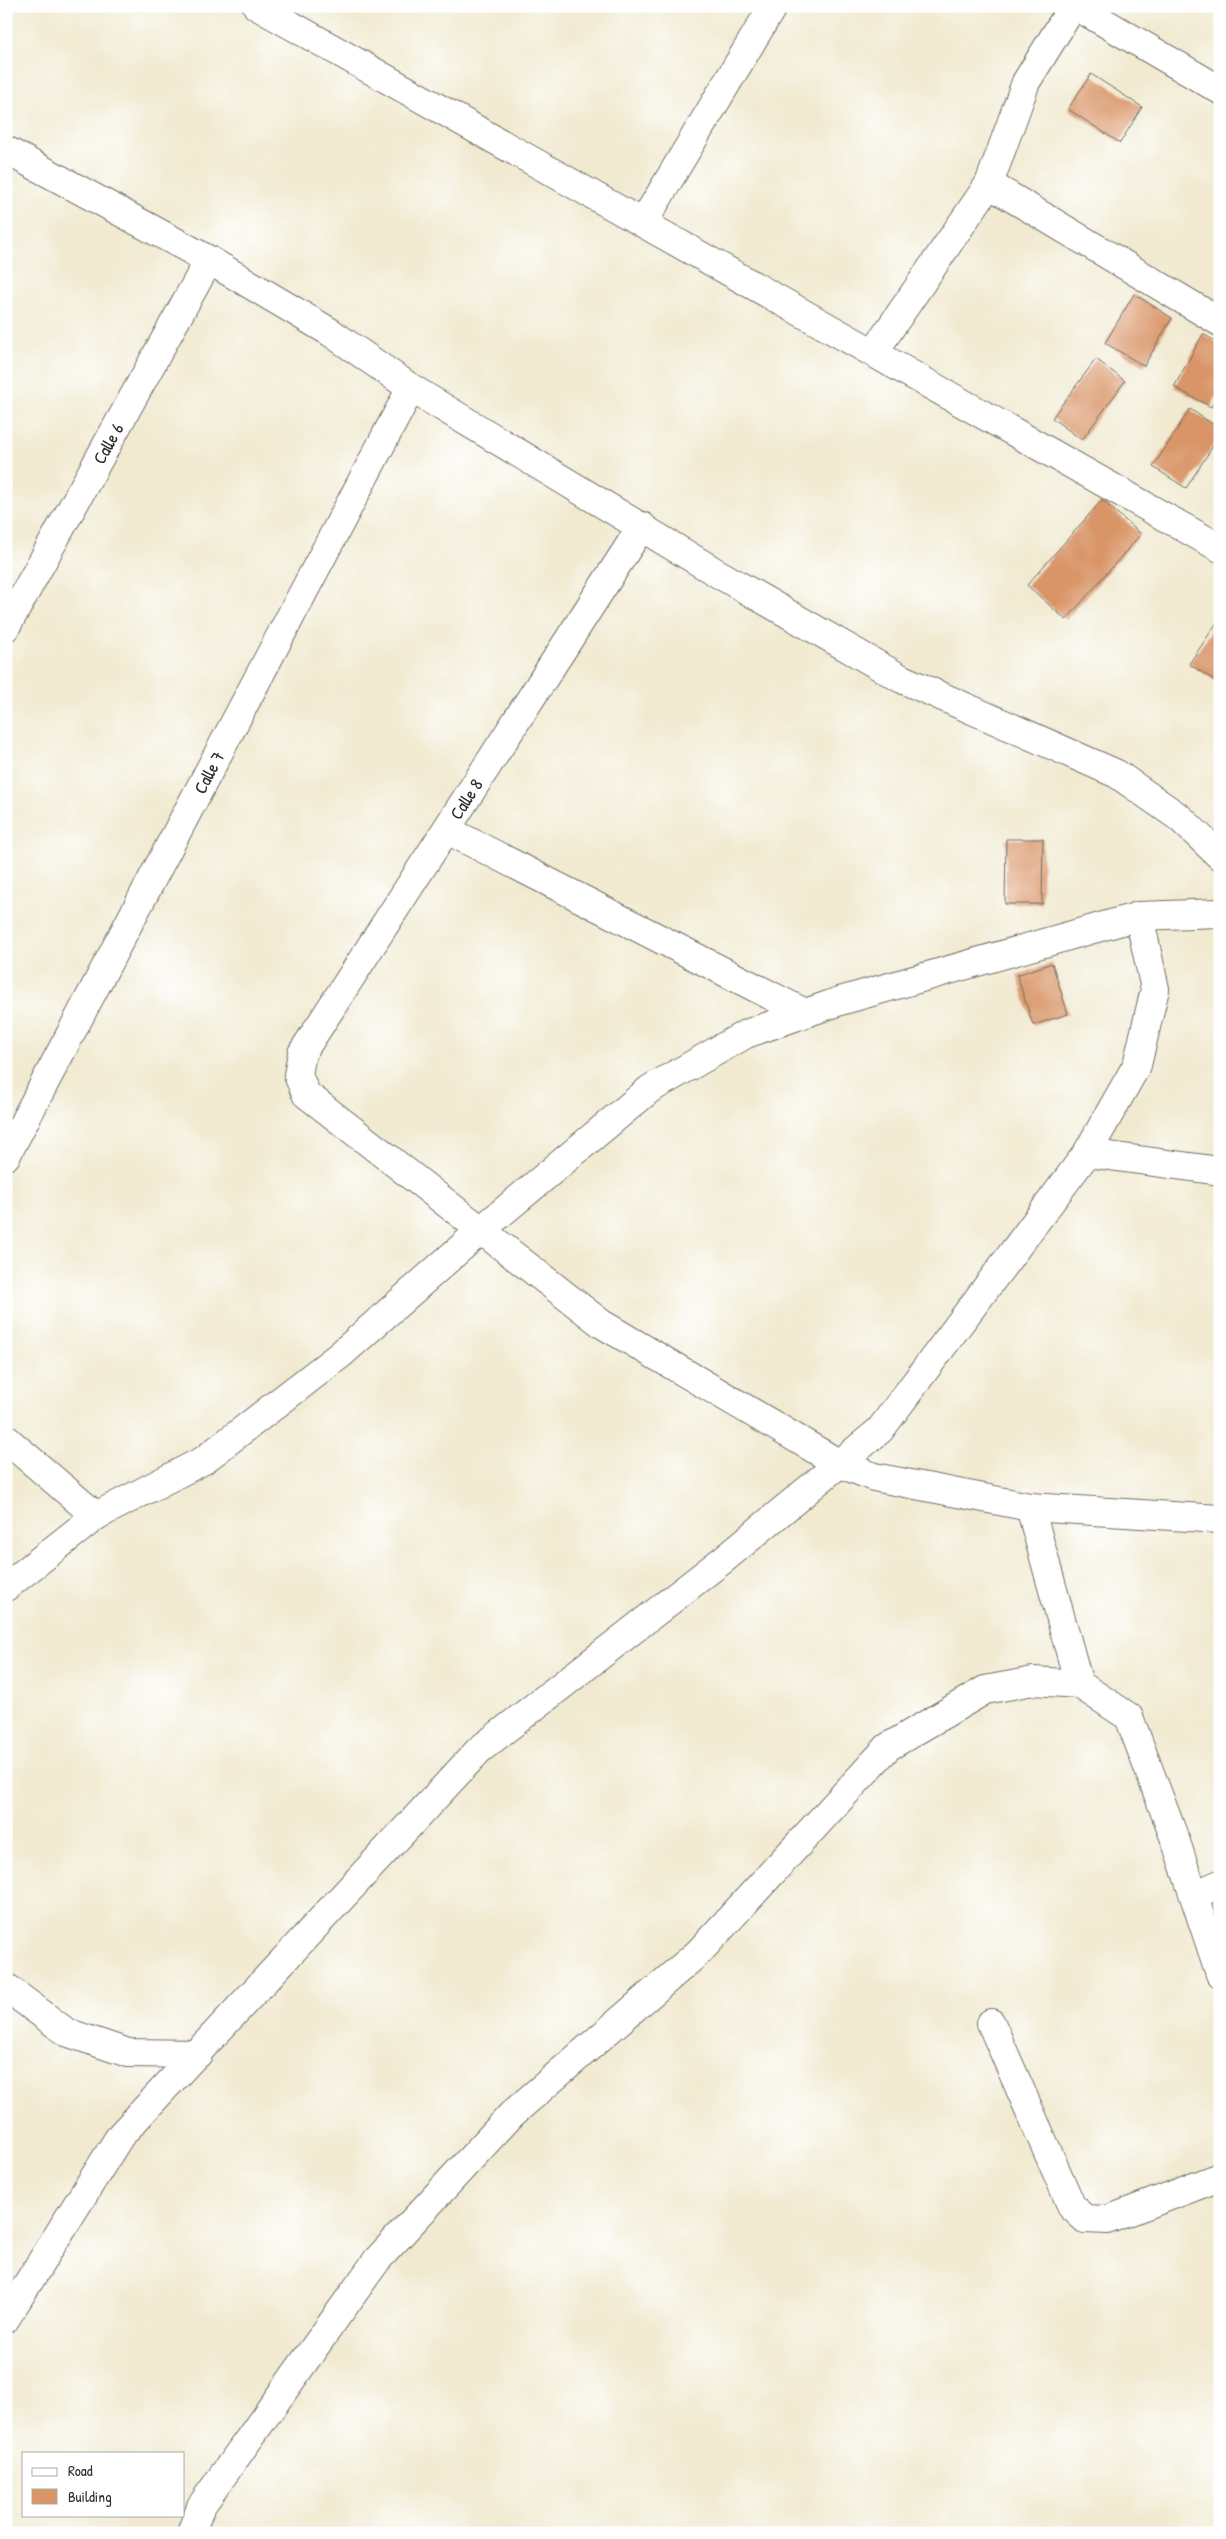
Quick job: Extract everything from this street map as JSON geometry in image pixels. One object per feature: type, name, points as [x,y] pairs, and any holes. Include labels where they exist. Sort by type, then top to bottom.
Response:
[{"type":"street","points":[[257,6],[1220,548]]},
{"type":"street","points":[[643,223],[773,6]]},
{"type":"street","points":[[874,352],[989,184],[1026,82],[1075,6],[1220,90]]},
{"type":"street","points":[[6,150],[209,260],[330,332],[412,388],[717,573],[902,679],[1117,774],[1180,818],[1220,856]]},
{"type":"street","points":[[989,184],[1220,322]]},
{"type":"street","name":"Calle 6","points":[[6,627],[209,260]]},
{"type":"street","name":"Calle 7","points":[[6,1156],[412,388]]},
{"type":"street","name":"Calle 8","points":[[481,1230],[306,1094],[298,1075],[302,1053],[642,526]]},
{"type":"street","points":[[446,830],[805,1013]]},
{"type":"street","points":[[6,1587],[96,1516],[204,1460],[340,1355],[481,1230],[650,1089],[746,1034],[840,1001],[1139,916],[1220,913]]},
{"type":"street","points":[[6,2318],[120,2136],[479,1750],[724,1559],[880,1430],[1087,1153],[1137,1065],[1155,989],[1139,916]]},
{"type":"street","points":[[1087,1153],[1220,1171]]},
{"type":"street","points":[[481,1230],[602,1324],[838,1463],[874,1476],[1030,1507],[1220,1519]]},
{"type":"street","points":[[6,1439],[96,1516]]},
{"type":"street","points":[[1030,1507],[1079,1684]]},
{"type":"street","points":[[191,2533],[201,2506],[377,2260],[512,2114],[699,1952],[888,1747],[985,1690],[1033,1681],[1079,1684],[1129,1717],[1194,1895],[1220,1974]]},
{"type":"street","points":[[1194,1895],[1220,1884]]},
{"type":"street","points":[[6,1987],[66,2032],[128,2053],[198,2054]]},
{"type":"street","points":[[991,2023],[1072,2207],[1086,2219],[1107,2220],[1220,2177]]},
{"type":"building","points":[[1091,74],[1142,107],[1120,143],[1068,109]]},
{"type":"building","points":[[1134,294],[1172,318],[1144,366],[1105,343]]},
{"type":"building","points":[[1203,334],[1220,344],[1220,391],[1211,407],[1174,387]]},
{"type":"building","points":[[1096,359],[1125,381],[1082,440],[1052,418]]},
{"type":"building","points":[[1190,409],[1220,429],[1220,435],[1186,488],[1153,467]]},
{"type":"building","points":[[1102,500],[1141,534],[1066,620],[1027,585]]},
{"type":"building","points":[[1220,618],[1220,684],[1189,664]]},
{"type":"building","points":[[1006,839],[1043,839],[1042,904],[1005,904]]},
{"type":"building","points":[[1052,963],[1068,1014],[1033,1025],[1017,975]]}]
